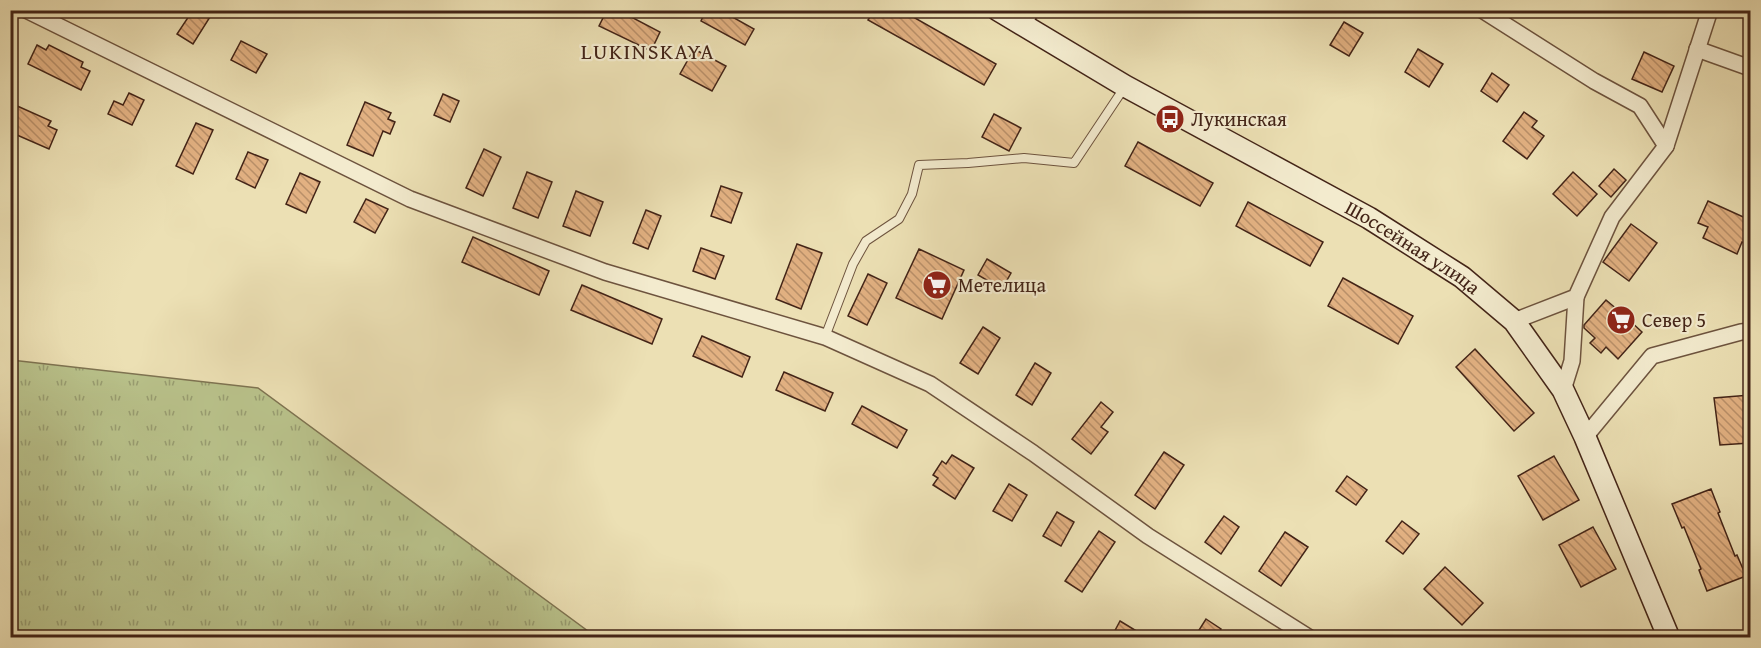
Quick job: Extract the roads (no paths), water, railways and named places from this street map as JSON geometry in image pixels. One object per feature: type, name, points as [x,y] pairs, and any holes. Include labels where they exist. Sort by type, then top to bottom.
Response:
[{"type":"main road","name":"Шоссейная улица","points":[[998,10],[1027,18],[1125,87],[1369,218],[1462,277],[1514,321],[1563,390],[1669,638]]},
{"type":"street","points":[[26,10],[410,199],[605,272],[825,337],[930,384],[1033,453],[1148,536],[1310,638]]},
{"type":"street","points":[[1482,10],[1594,81],[1640,106],[1666,146]]},
{"type":"street","points":[[1563,390],[1572,361],[1576,297],[1612,217],[1666,146],[1710,10]]},
{"type":"street","points":[[1697,49],[1750,68]]},
{"type":"street","points":[[1514,321],[1576,297]]},
{"type":"street","points":[[1585,437],[1652,356],[1750,331]]},
{"type":"lane","points":[[825,337],[853,264],[866,242],[899,219],[912,194],[919,165],[1024,158],[1074,163],[1125,87]]},
{"type":"place","name":"Лукинская","points":[[1170,119]]},
{"type":"place","name":"Метелица","points":[[937,285]]},
{"type":"place","name":"Север 5","points":[[1621,320]]},
{"type":"district","name":"LUKINSKAYA","points":[[648,51]]}]
